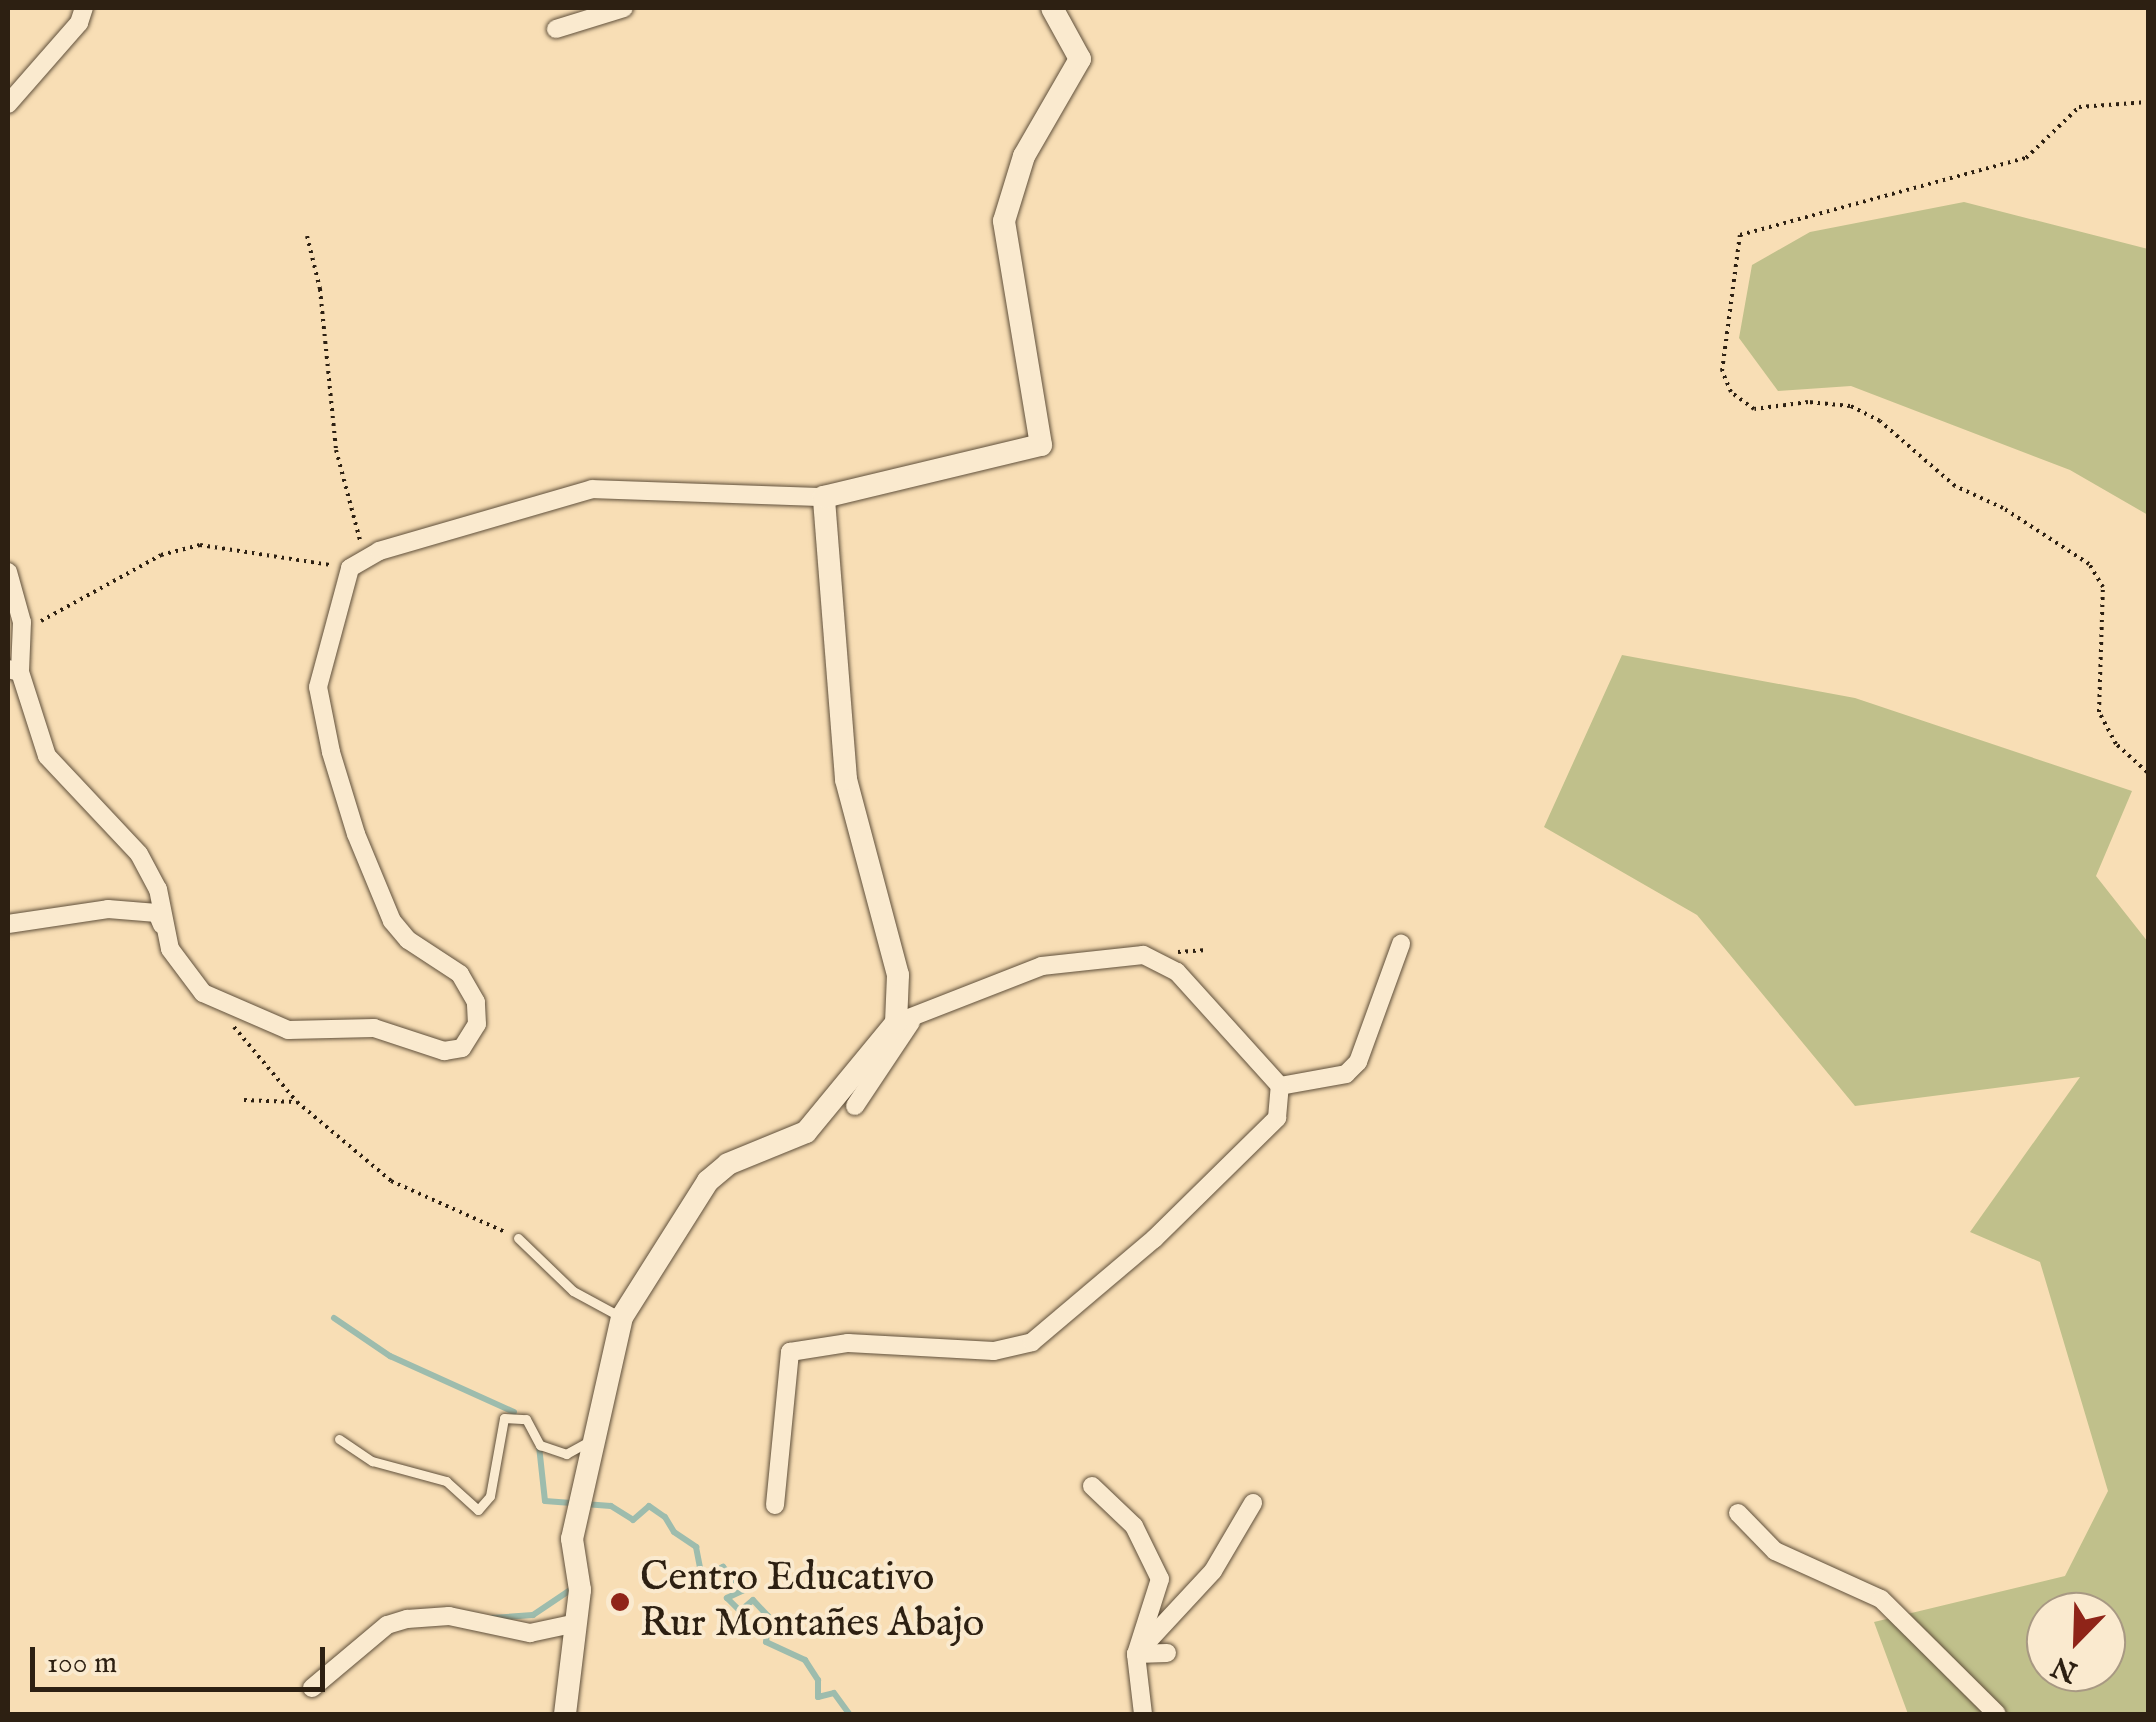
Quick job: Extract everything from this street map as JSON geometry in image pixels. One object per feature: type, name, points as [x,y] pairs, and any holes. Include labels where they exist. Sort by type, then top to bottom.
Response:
[{"type":"street","points":[[8,104],[78,23],[84,8]]},
{"type":"street","points":[[556,29],[624,8]]},
{"type":"street","points":[[8,924],[143,909],[157,913],[203,993],[278,1028],[374,1028],[444,1051],[462,1048],[474,1033],[476,1002],[460,974],[408,940],[392,921],[356,834],[318,687],[358,564],[592,489],[824,496],[1041,445],[1004,221],[1024,156],[1080,60],[1052,8]]},
{"type":"street","points":[[824,496],[846,779],[898,976],[904,1023],[854,1106]]},
{"type":"street","points":[[8,572],[22,622],[14,670],[47,756],[139,854],[158,889],[165,932]]},
{"type":"street","points":[[1280,1086],[1346,1074],[1358,1062],[1401,944]]},
{"type":"street","points":[[564,1714],[577,1580],[572,1539],[584,1512],[591,1441],[622,1317],[708,1181],[728,1164],[806,1132],[904,1023],[958,996],[1042,966],[1143,955],[1176,972],[1280,1086],[1277,1118],[1264,1136],[1032,1342],[994,1351],[848,1343],[790,1352],[776,1505]]},
{"type":"street","points":[[1092,1486],[1134,1526],[1160,1579],[1136,1654],[1143,1714]]},
{"type":"street","points":[[1136,1654],[1214,1570],[1253,1502]]},
{"type":"street","points":[[1738,1513],[1775,1551],[1880,1599],[1998,1714]]},
{"type":"street","points":[[312,1688],[388,1625],[449,1616],[530,1634],[572,1624]]},
{"type":"street","points":[[1136,1654],[1167,1654]]},
{"type":"lane","points":[[518,1238],[573,1291],[622,1317]]},
{"type":"lane","points":[[340,1440],[372,1461],[446,1481],[478,1510],[490,1496],[504,1418],[526,1419],[540,1445],[566,1454],[591,1441]]},
{"type":"path","points":[[2147,772],[2116,744],[2099,712],[2103,587],[2089,564],[2004,508],[1955,486],[1880,421],[1850,406],[1808,402],[1754,409],[1731,392],[1722,371],[1740,235],[2026,158],[2078,107],[2148,102]]},
{"type":"path","points":[[35,636],[42,618],[58,608],[160,555],[200,545],[358,564],[336,450],[320,290],[308,236]]},
{"type":"path","points":[[221,1012],[296,1102],[390,1180],[518,1238]]},
{"type":"path","points":[[244,1100],[296,1102]]},
{"type":"green space","points":[[1964,202],[2148,249],[2148,515],[2070,470],[1851,386],[1778,391],[1739,338],[1752,265],[1810,232]]},
{"type":"green space","points":[[1622,655],[1855,698],[2132,791],[2096,876],[2148,942],[2148,1714],[1908,1714],[1874,1622],[2065,1576],[2108,1491],[2040,1262],[1970,1232],[2080,1077],[1855,1106],[1697,915],[1544,827]]},
{"type":"waterway","points":[[334,1318],[390,1356],[514,1412]]},
{"type":"waterway","points":[[539,1446],[545,1501],[611,1506],[633,1520],[649,1506],[665,1517],[674,1532],[696,1547],[702,1578],[723,1567],[744,1590],[727,1598],[740,1611],[753,1600],[768,1616],[766,1642],[805,1660],[818,1680],[818,1697],[834,1693],[849,1714]]},
{"type":"waterway","points":[[492,1618],[533,1615],[576,1586]]},
{"type":"place","name":"Centro Educativo Rur Montañes Abajo","points":[[620,1602]]}]
